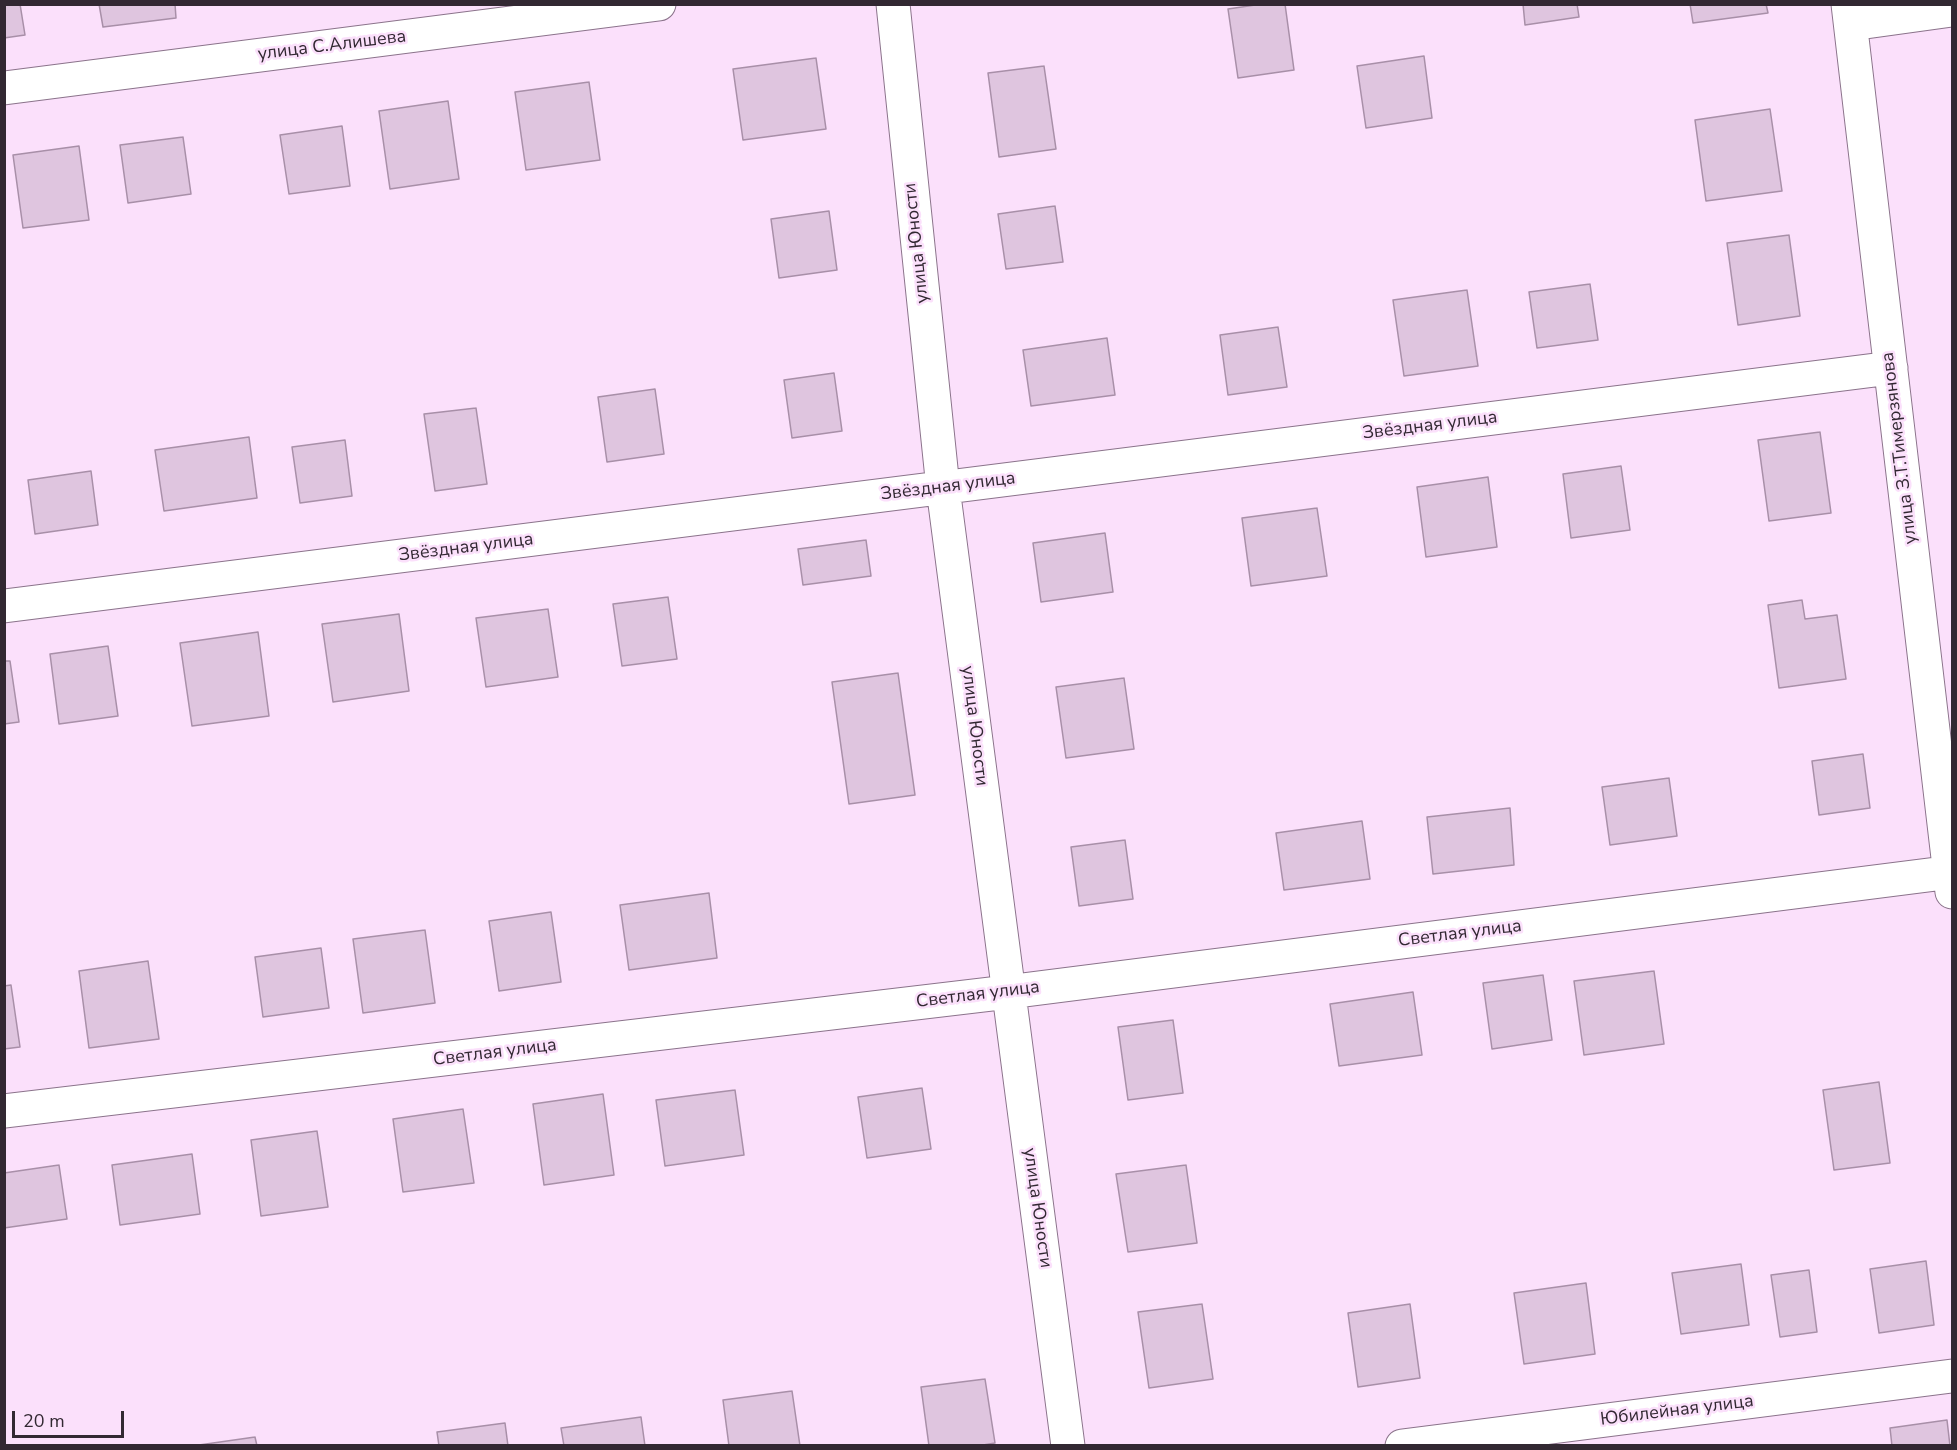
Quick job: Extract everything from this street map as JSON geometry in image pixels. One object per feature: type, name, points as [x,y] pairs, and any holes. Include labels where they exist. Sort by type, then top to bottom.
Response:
[{"type":"street","name":"улица С.Алишева","points":[[4,88],[659,4]]},
{"type":"street","name":"улица Юности","points":[[893,4],[943,488],[1068,1446]]},
{"type":"street","points":[[1849,14],[1953,10]]},
{"type":"street","name":"улица З.Т.Тимерзянова","points":[[1849,14],[1952,879]]},
{"type":"street","name":"Звёздная улица","points":[[4,606],[1891,368]]},
{"type":"street","name":"Светлая улица","points":[[4,1111],[1952,879]]},
{"type":"street","name":"Юбилейная улица","points":[[1402,1446],[1953,1376]]},
{"type":"building","points":[[4,4],[20,4],[25,35],[4,38]]},
{"type":"building","points":[[99,4],[175,4],[176,18],[103,27]]},
{"type":"building","points":[[1262,4],[1285,4],[1294,70],[1238,78],[1228,9]]},
{"type":"building","points":[[1523,4],[1577,4],[1579,17],[1525,25]]},
{"type":"building","points":[[1690,4],[1766,4],[1768,13],[1693,23]]},
{"type":"building","points":[[1424,56],[1432,118],[1366,128],[1357,66]]},
{"type":"building","points":[[816,58],[826,129],[743,140],[733,69]]},
{"type":"building","points":[[1044,66],[1056,149],[999,157],[988,73]]},
{"type":"building","points":[[589,82],[600,160],[526,170],[515,92]]},
{"type":"building","points":[[448,101],[459,179],[390,189],[379,111]]},
{"type":"building","points":[[1770,109],[1782,191],[1706,201],[1695,120]]},
{"type":"building","points":[[342,126],[350,186],[289,194],[280,135]]},
{"type":"building","points":[[183,137],[191,194],[128,203],[120,145]]},
{"type":"building","points":[[79,146],[89,220],[23,228],[13,155]]},
{"type":"building","points":[[1055,206],[1063,262],[1006,269],[998,214]]},
{"type":"building","points":[[829,211],[837,270],[779,278],[771,219]]},
{"type":"building","points":[[1789,235],[1800,316],[1738,325],[1727,243]]},
{"type":"building","points":[[1590,284],[1598,340],[1537,348],[1529,292]]},
{"type":"building","points":[[1467,290],[1478,366],[1404,376],[1393,300]]},
{"type":"building","points":[[1278,327],[1287,387],[1228,395],[1220,335]]},
{"type":"building","points":[[1107,338],[1115,395],[1031,406],[1023,350]]},
{"type":"building","points":[[834,373],[842,431],[792,438],[784,380]]},
{"type":"building","points":[[655,389],[664,454],[607,462],[598,397]]},
{"type":"building","points":[[476,408],[487,484],[435,491],[424,414]]},
{"type":"building","points":[[1820,432],[1831,513],[1769,521],[1758,440]]},
{"type":"building","points":[[249,437],[257,498],[164,511],[155,450]]},
{"type":"building","points":[[345,440],[352,496],[300,503],[292,447]]},
{"type":"building","points":[[1621,466],[1630,530],[1571,538],[1563,474]]},
{"type":"building","points":[[91,471],[98,525],[35,534],[28,480]]},
{"type":"building","points":[[1488,477],[1497,547],[1426,557],[1417,487]]},
{"type":"building","points":[[1317,508],[1327,576],[1251,586],[1242,518]]},
{"type":"building","points":[[1105,533],[1113,592],[1041,602],[1033,543]]},
{"type":"building","points":[[866,540],[871,576],[803,585],[798,549]]},
{"type":"building","points":[[668,597],[677,659],[622,666],[613,604]]},
{"type":"building","points":[[1802,600],[1805,619],[1837,615],[1846,679],[1779,688],[1768,605]]},
{"type":"building","points":[[548,609],[558,677],[486,687],[476,618]]},
{"type":"building","points":[[399,614],[409,691],[333,702],[322,624]]},
{"type":"building","points":[[258,632],[269,716],[192,726],[180,643]]},
{"type":"building","points":[[108,646],[118,716],[59,724],[50,654]]},
{"type":"building","points":[[4,661],[10,661],[19,722],[4,724]]},
{"type":"building","points":[[898,673],[915,795],[849,804],[832,682]]},
{"type":"building","points":[[1124,678],[1134,749],[1066,758],[1056,687]]},
{"type":"building","points":[[1863,754],[1870,808],[1819,815],[1812,761]]},
{"type":"building","points":[[1669,778],[1677,836],[1610,845],[1602,787]]},
{"type":"building","points":[[1510,808],[1514,865],[1433,874],[1427,817]]},
{"type":"building","points":[[1362,821],[1370,879],[1284,890],[1276,833]]},
{"type":"building","points":[[1125,840],[1133,899],[1079,906],[1071,847]]},
{"type":"building","points":[[709,893],[717,958],[629,970],[620,905]]},
{"type":"building","points":[[551,912],[561,982],[499,991],[489,921]]},
{"type":"building","points":[[425,930],[435,1003],[363,1013],[353,939]]},
{"type":"building","points":[[321,948],[329,1008],[263,1017],[255,957]]},
{"type":"building","points":[[148,961],[159,1039],[89,1048],[79,971]]},
{"type":"building","points":[[1654,971],[1664,1044],[1584,1055],[1574,981]]},
{"type":"building","points":[[1543,975],[1552,1040],[1492,1049],[1483,983]]},
{"type":"building","points":[[11,985],[20,1047],[4,1049],[4,986]]},
{"type":"building","points":[[1413,992],[1422,1055],[1339,1066],[1330,1004]]},
{"type":"building","points":[[1173,1020],[1183,1093],[1128,1100],[1118,1027]]},
{"type":"building","points":[[1879,1082],[1890,1163],[1834,1170],[1823,1090]]},
{"type":"building","points":[[922,1088],[931,1149],[867,1158],[858,1097]]},
{"type":"building","points":[[735,1090],[744,1155],[665,1166],[656,1100]]},
{"type":"building","points":[[603,1094],[614,1175],[544,1185],[533,1104]]},
{"type":"building","points":[[463,1109],[474,1183],[403,1192],[393,1119]]},
{"type":"building","points":[[317,1131],[328,1207],[261,1216],[251,1140]]},
{"type":"building","points":[[192,1154],[200,1214],[120,1225],[112,1165]]},
{"type":"building","points":[[59,1165],[67,1219],[4,1228],[4,1173]]},
{"type":"building","points":[[1186,1165],[1197,1243],[1128,1252],[1116,1174]]},
{"type":"building","points":[[1926,1261],[1934,1325],[1879,1333],[1870,1269]]},
{"type":"building","points":[[1741,1264],[1749,1325],[1681,1334],[1672,1273]]},
{"type":"building","points":[[1809,1270],[1817,1332],[1780,1337],[1771,1275]]},
{"type":"building","points":[[1586,1283],[1595,1354],[1524,1364],[1514,1293]]},
{"type":"building","points":[[1202,1304],[1213,1379],[1149,1388],[1138,1312]]},
{"type":"building","points":[[1410,1304],[1420,1378],[1358,1387],[1348,1313]]},
{"type":"building","points":[[985,1379],[995,1443],[977,1446],[929,1446],[921,1387]]},
{"type":"building","points":[[792,1391],[800,1446],[729,1446],[723,1400]]},
{"type":"building","points":[[641,1417],[645,1446],[564,1446],[561,1428]]},
{"type":"building","points":[[1947,1420],[1950,1446],[1892,1446],[1890,1428]]},
{"type":"building","points":[[505,1423],[508,1446],[439,1446],[437,1432]]},
{"type":"building","points":[[255,1437],[257,1446],[192,1446]]}]
